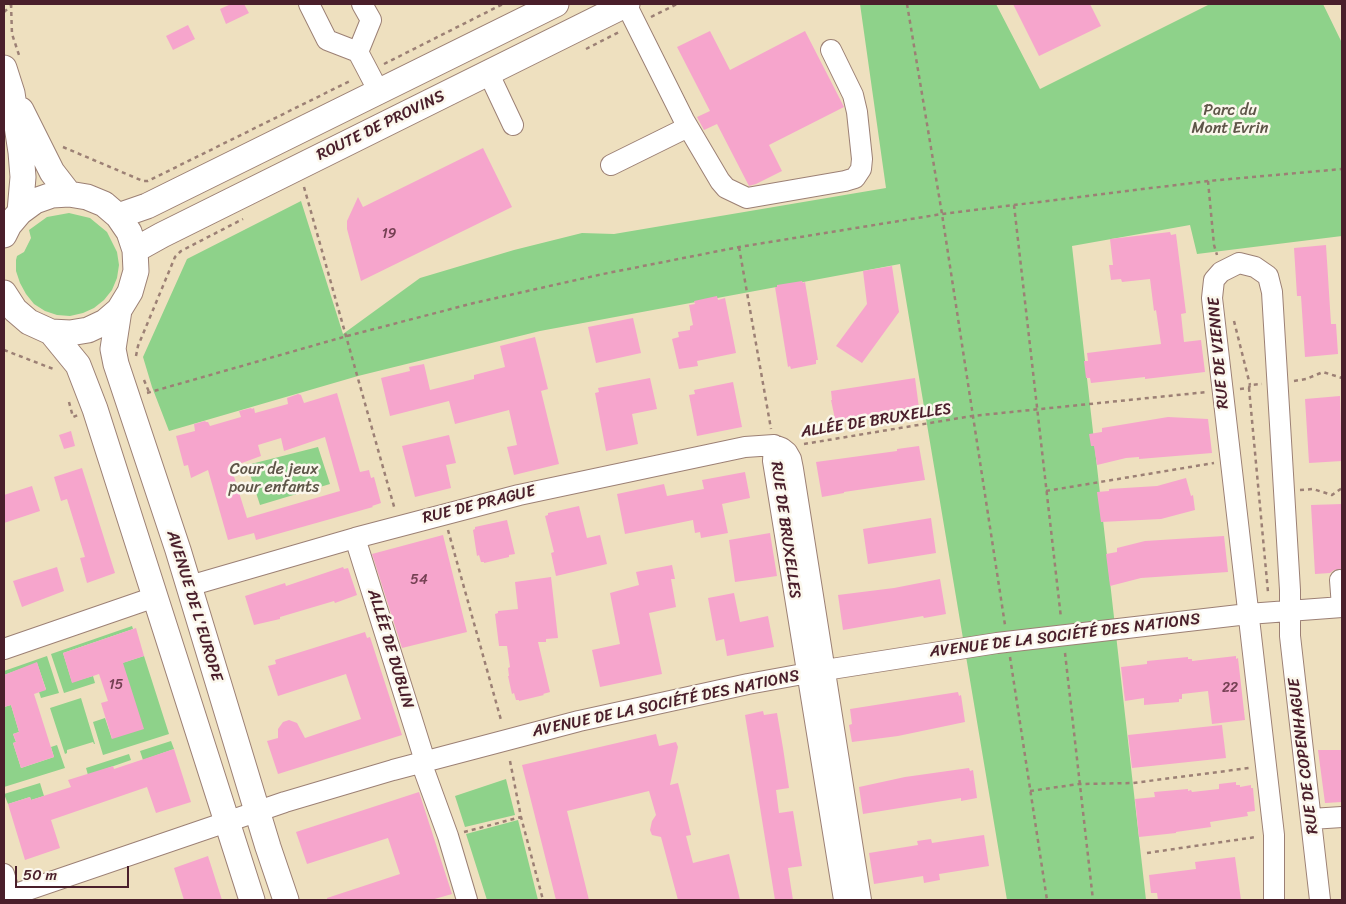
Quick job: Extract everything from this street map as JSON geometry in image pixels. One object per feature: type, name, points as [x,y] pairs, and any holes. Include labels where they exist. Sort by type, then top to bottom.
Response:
[{"type":"main road","name":"ROUTE DE PROVINS","points":[[118,216],[147,206],[374,82],[556,4]]},
{"type":"main road","name":"ROUTE DE PROVINS","points":[[135,250],[626,4]]},
{"type":"main road","points":[[4,68],[12,93],[23,177],[20,212]]},
{"type":"main road","points":[[12,93],[52,172],[69,194]]},
{"type":"main road","points":[[4,235],[9,225],[20,212],[35,201],[69,194],[87,197],[104,204],[118,216],[129,232],[135,250],[136,272],[130,292],[119,310],[105,322],[88,330],[70,333],[40,327],[4,327]]},
{"type":"main road","name":"AVENUE DE L'EUROPE","points":[[4,293],[15,310],[40,327],[78,365],[95,409],[146,600],[244,816],[286,900]]},
{"type":"main road","name":"AVENUE DE L'EUROPE","points":[[119,310],[113,349],[116,364],[189,586],[244,816],[252,900]]},
{"type":"main road","points":[[244,816],[248,822],[273,900]]},
{"type":"street","points":[[309,4],[327,40],[358,52],[374,82]]},
{"type":"street","points":[[358,52],[372,20],[362,4]]},
{"type":"street","points":[[626,4],[688,127],[720,181],[726,188],[747,198],[845,181],[855,178],[861,169],[862,160],[857,112],[853,95],[831,50]]},
{"type":"street","points":[[488,72],[512,125]]},
{"type":"street","points":[[612,165],[688,127]]},
{"type":"street","name":"RUE DE VIENNE","points":[[1248,614],[1212,298],[1214,280],[1221,272],[1239,263],[1255,267],[1268,276],[1272,292],[1290,611]]},
{"type":"street","name":"RUE DE PRAGUE","points":[[189,586],[400,525],[519,495],[745,447],[778,447]]},
{"type":"street","name":"RUE DE BRUXELLES","points":[[778,447],[787,452],[792,464],[844,900]]},
{"type":"street","name":"ALLÉE DE DUBLIN","points":[[355,538],[467,900]]},
{"type":"street","points":[[1340,580],[1342,607]]},
{"type":"street","points":[[4,649],[146,600]]},
{"type":"street","name":"AVENUE DE LA SOCIÉTÉ DES NATIONS","points":[[11,898],[244,816],[423,762],[579,721],[816,672],[1007,641],[1248,614],[1342,607]]},
{"type":"street","name":"RUE DE COPENHAGUE","points":[[1290,611],[1291,644],[1320,900]]},
{"type":"street","points":[[1248,614],[1274,835],[1274,900]]},
{"type":"street","name":"RUE DE BRUXELLES","points":[[816,672],[861,900]]},
{"type":"street","points":[[1311,819],[1342,817]]},
{"type":"street","points":[[4,874],[11,898]]},
{"type":"path","points":[[4,12],[12,4]]},
{"type":"path","points":[[41,147],[55,144],[148,181],[374,82],[503,4]]},
{"type":"path","points":[[907,4],[942,214],[1047,900]]},
{"type":"path","points":[[143,378],[149,392],[347,336],[474,303],[739,247],[942,214],[1208,181],[1342,168]]},
{"type":"path","points":[[304,187],[400,525]]},
{"type":"path","points":[[1014,205],[1093,900]]},
{"type":"path","points":[[739,247],[778,447]]},
{"type":"path","points":[[137,364],[136,354],[138,346],[175,258]]},
{"type":"path","name":"ALLÉE DE BRUXELLES","points":[[778,447],[972,416],[1249,388],[1250,385],[1306,379],[1324,372],[1342,378]]},
{"type":"path","points":[[1249,388],[1268,592]]},
{"type":"path","points":[[1046,490],[1230,460]]},
{"type":"path","points":[[444,514],[501,720]]},
{"type":"path","points":[[510,761],[521,817],[543,900]]},
{"type":"path","points":[[1030,791],[1079,784],[1133,783],[1252,768]]},
{"type":"path","points":[[448,836],[521,817]]},
{"type":"path","points":[[1147,853],[1274,835]]},
{"type":"green space","name":"Parc du Mont Evrin","points":[[860,4],[996,4],[1040,89],[1210,4],[1323,4],[1342,43],[1342,236],[1197,254],[1190,225],[1072,246],[1146,900],[1007,900],[900,264],[540,331],[358,376],[169,431],[152,387],[143,357],[187,259],[301,201],[343,334],[420,278],[514,250],[582,233],[614,234],[886,188]]},
{"type":"green space","points":[[69,213],[90,218],[107,232],[117,252],[119,265],[117,278],[112,290],[104,300],[94,308],[70,316],[57,315],[45,311],[34,304],[20,283],[16,271],[17,256],[24,252],[31,238],[29,230],[47,217]]},
{"type":"green space","name":"Cour de jeux pour enfants","points":[[318,447],[330,484],[260,505],[247,465]]},
{"type":"green space","points":[[132,626],[133,629],[63,653],[72,682],[93,676],[95,683],[64,693],[51,654]]},
{"type":"green space","points":[[47,656],[59,693],[41,698],[39,692],[46,689],[37,663],[4,675],[4,671]]},
{"type":"green space","points":[[144,656],[169,734],[103,755],[93,722],[105,718],[112,739],[122,663]]},
{"type":"green space","points":[[81,698],[95,744],[93,742],[67,750],[65,754],[50,708]]},
{"type":"green space","points":[[11,705],[19,732],[13,734],[16,742],[13,743],[21,768],[54,757],[51,747],[57,745],[65,768],[4,787],[4,707]]},
{"type":"green space","points":[[171,741],[174,749],[143,760],[140,751]]},
{"type":"green space","points":[[129,754],[131,760],[88,775],[86,768]]},
{"type":"green space","points":[[506,779],[515,815],[465,827],[455,796]]},
{"type":"green space","points":[[40,783],[44,796],[31,800],[30,797],[8,804],[4,794]]},
{"type":"green space","points":[[518,820],[538,900],[487,900],[466,834]]},
{"type":"building","points":[[231,4],[244,4],[249,13],[226,24],[220,9]]},
{"type":"building","points":[[1013,4],[1090,4],[1101,26],[1039,56]]},
{"type":"building","points":[[188,25],[195,39],[173,50],[166,36]]},
{"type":"building","points":[[710,31],[730,70],[805,31],[844,107],[769,145],[782,171],[749,186],[717,124],[704,130],[697,117],[710,111],[677,47]]},
{"type":"building","points":[[483,148],[512,207],[361,281],[347,229],[347,221],[358,197],[363,207]]},
{"type":"building","points":[[1170,232],[1171,235],[1176,234],[1186,313],[1181,314],[1184,342],[1201,340],[1205,372],[1091,383],[1090,378],[1086,378],[1084,361],[1088,361],[1087,353],[1161,344],[1150,279],[1122,282],[1121,279],[1111,280],[1109,265],[1113,265],[1110,239]]},
{"type":"building","points":[[1326,245],[1331,324],[1336,324],[1338,354],[1305,357],[1301,296],[1297,296],[1294,248]]},
{"type":"building","points":[[892,266],[899,312],[862,363],[836,346],[867,304],[863,271]]},
{"type":"building","points":[[802,281],[803,283],[805,282],[818,360],[816,360],[816,364],[791,369],[790,366],[788,367],[775,287],[777,285]]},
{"type":"building","points":[[717,296],[718,300],[725,298],[736,353],[697,361],[698,366],[679,369],[672,339],[679,337],[678,332],[690,330],[690,326],[693,325],[689,305],[695,304],[694,301]]},
{"type":"building","points":[[633,318],[641,353],[596,363],[588,327]]},
{"type":"building","points":[[535,337],[548,389],[541,391],[559,464],[514,475],[507,447],[517,445],[509,410],[455,424],[449,401],[390,416],[381,378],[410,371],[409,367],[424,364],[430,390],[474,379],[474,375],[505,367],[500,346]]},
{"type":"building","points":[[650,378],[657,409],[632,414],[638,444],[606,451],[595,393],[599,392],[598,388]]},
{"type":"building","points":[[915,378],[919,408],[837,421],[835,419],[831,391]]},
{"type":"building","points":[[733,382],[742,427],[697,436],[689,395],[695,394],[694,390]]},
{"type":"building","points":[[337,393],[360,472],[369,470],[371,478],[374,477],[381,503],[373,507],[256,540],[254,533],[228,540],[208,470],[191,478],[188,465],[184,466],[176,436],[195,431],[194,424],[205,421],[210,426],[241,417],[239,411],[254,408],[255,413],[288,404],[287,398],[298,394],[301,395],[304,403]],"holes":[[[325,437],[340,491],[247,518],[231,467],[261,456],[258,445],[281,438],[284,451]]]},
{"type":"building","points":[[1340,396],[1342,461],[1309,463],[1305,399]]},
{"type":"building","points":[[1168,417],[1208,419],[1212,453],[1139,459],[1139,457],[1126,458],[1097,465],[1094,446],[1091,446],[1089,434],[1102,432],[1102,428]]},
{"type":"building","points":[[71,431],[75,446],[64,449],[59,435]]},
{"type":"building","points":[[449,435],[456,463],[446,465],[451,488],[415,497],[402,446]]},
{"type":"building","points":[[919,446],[925,480],[822,497],[816,462],[897,451],[897,449]]},
{"type":"building","points":[[82,468],[115,573],[87,583],[80,558],[85,557],[67,499],[61,501],[54,477]]},
{"type":"building","points":[[745,472],[750,498],[722,504],[728,533],[701,538],[700,532],[695,533],[693,520],[625,534],[617,494],[664,484],[667,496],[704,489],[702,480]]},
{"type":"building","points":[[1186,478],[1191,496],[1193,495],[1195,510],[1161,519],[1101,522],[1097,492],[1109,491],[1109,489],[1157,486]]},
{"type":"building","points":[[32,486],[40,511],[4,523],[4,495]]},
{"type":"building","points":[[1342,504],[1342,569],[1334,570],[1330,573],[1315,574],[1311,505]]},
{"type":"building","points":[[579,506],[587,538],[600,535],[607,564],[556,576],[551,553],[554,552],[545,516],[548,513]]},
{"type":"building","points":[[931,518],[936,553],[868,564],[863,529]]},
{"type":"building","points":[[507,520],[515,554],[484,563],[481,562],[479,555],[477,556],[473,530],[475,527]]},
{"type":"building","points":[[770,533],[777,576],[735,582],[729,540]]},
{"type":"building","points":[[443,535],[467,632],[402,648],[372,554]]},
{"type":"building","points":[[1224,536],[1228,572],[1141,578],[1110,586],[1106,554],[1117,552],[1117,548],[1145,541]]},
{"type":"building","points":[[672,565],[675,579],[671,579],[676,607],[649,613],[662,674],[600,687],[592,650],[620,644],[610,593],[639,585],[636,572]]},
{"type":"building","points":[[57,567],[64,591],[22,607],[13,581]]},
{"type":"building","points":[[343,567],[344,569],[348,568],[357,595],[335,603],[334,601],[280,617],[280,619],[254,625],[245,596],[285,583],[286,586]]},
{"type":"building","points":[[551,577],[558,638],[546,639],[546,642],[538,642],[550,692],[519,701],[516,700],[514,693],[512,694],[508,676],[508,668],[510,667],[507,646],[499,646],[495,614],[498,611],[518,609],[515,582]]},
{"type":"building","points":[[940,579],[946,614],[924,618],[923,616],[843,630],[838,595],[894,588]]},
{"type":"building","points":[[734,593],[740,622],[768,616],[774,647],[727,656],[724,639],[716,641],[708,598]]},
{"type":"building","points":[[136,628],[144,656],[123,663],[144,729],[112,739],[101,703],[108,701],[99,674],[72,683],[63,653]]},
{"type":"building","points":[[365,632],[367,638],[370,637],[402,735],[278,774],[267,741],[278,738],[278,729],[283,722],[289,720],[297,723],[305,738],[361,719],[346,674],[278,696],[268,666],[276,664],[275,660]]},
{"type":"building","points":[[1236,656],[1236,659],[1238,658],[1245,720],[1212,724],[1208,691],[1182,694],[1182,699],[1179,699],[1179,702],[1144,705],[1144,698],[1125,701],[1121,667],[1147,664],[1147,661],[1188,657],[1192,661]]},
{"type":"building","points":[[37,662],[46,690],[34,694],[54,757],[21,768],[13,743],[16,742],[13,734],[19,732],[11,705],[4,707],[4,675]]},
{"type":"building","points":[[958,692],[959,696],[961,695],[965,722],[898,736],[852,742],[849,725],[852,724],[850,709]]},
{"type":"building","points":[[763,711],[764,715],[777,713],[789,788],[776,790],[779,813],[793,811],[802,866],[788,868],[793,900],[775,900],[745,715]]},
{"type":"building","points":[[1222,725],[1226,758],[1132,768],[1128,735]]},
{"type":"building","points":[[656,734],[659,746],[676,742],[678,747],[670,785],[678,783],[691,835],[686,836],[693,863],[729,854],[740,900],[678,900],[661,837],[652,835],[650,830],[656,815],[649,791],[567,811],[589,900],[556,900],[522,765]]},
{"type":"building","points":[[174,749],[191,802],[156,813],[147,787],[51,820],[60,848],[25,860],[8,804],[30,797],[31,800],[71,787],[68,780],[113,766],[114,769]]},
{"type":"building","points":[[1318,750],[1342,750],[1342,802],[1325,803]]},
{"type":"building","points":[[969,768],[970,771],[973,770],[977,798],[961,801],[961,798],[863,814],[859,787],[905,777]]},
{"type":"building","points":[[1236,782],[1236,785],[1240,785],[1240,787],[1251,785],[1251,788],[1253,788],[1255,811],[1247,812],[1248,816],[1210,822],[1211,827],[1139,837],[1135,799],[1155,797],[1154,792],[1188,789],[1188,791],[1191,790],[1192,792],[1219,789],[1219,784]]},
{"type":"building","points":[[419,792],[452,894],[431,900],[327,900],[327,898],[400,874],[388,838],[307,864],[296,832]]},
{"type":"building","points":[[984,835],[989,866],[939,874],[940,880],[924,883],[923,876],[874,884],[869,853],[918,845],[917,841],[931,839],[932,843]]},
{"type":"building","points":[[208,856],[222,900],[184,900],[174,868]]},
{"type":"building","points":[[1235,857],[1241,900],[1158,900],[1157,893],[1151,893],[1149,875],[1196,869],[1195,862]]}]
